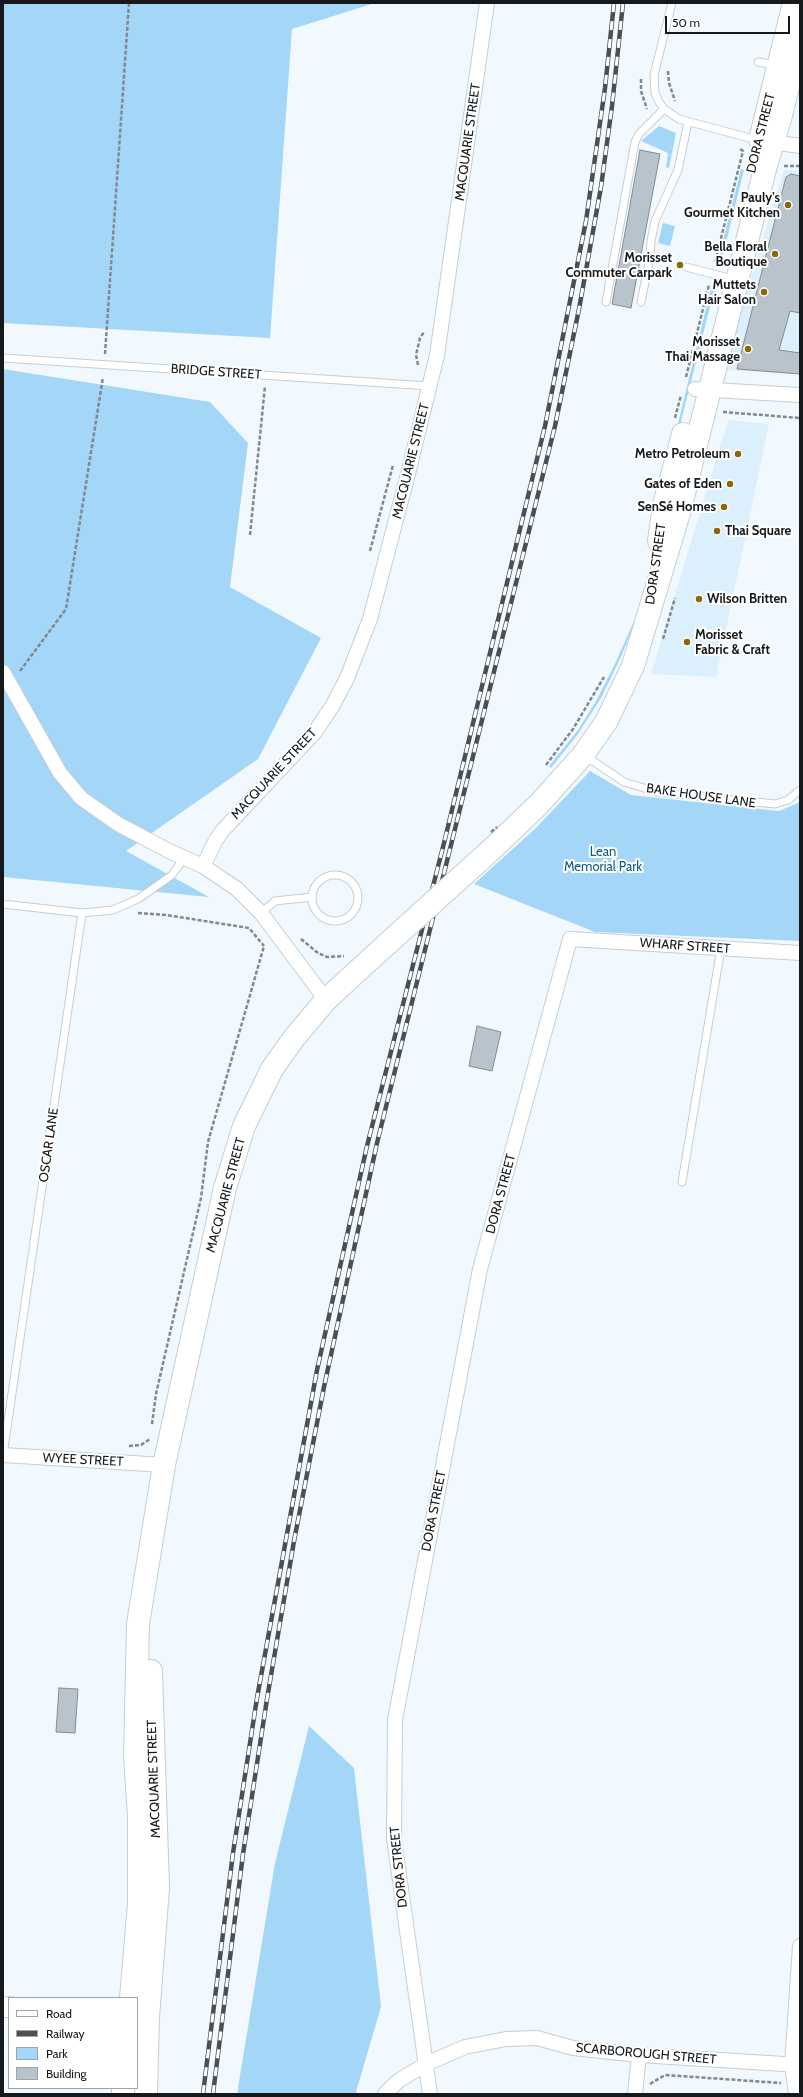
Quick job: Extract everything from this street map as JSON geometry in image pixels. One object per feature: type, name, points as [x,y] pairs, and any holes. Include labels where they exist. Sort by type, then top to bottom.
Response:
[{"type":"main road","name":"DORA STREET","points":[[491,850],[539,804],[583,754],[606,722],[624,688],[633,666],[679,513],[693,387],[763,177],[758,145],[768,64],[794,3]]},
{"type":"main road","name":"DORA STREET","points":[[693,387],[705,358],[718,276],[758,145],[800,38]]},
{"type":"main road","name":"MACQUARIE STREET","points":[[130,1997],[139,1904],[139,1816],[135,1756],[138,1624],[164,1465],[225,1188],[244,1126],[272,1069],[294,1038],[326,1000],[491,850]]},
{"type":"main road","name":"MACQUARIE STREET","points":[[146,2094],[143,2016],[158,1888],[150,1643],[164,1465]]},
{"type":"street","name":"MACQUARIE STREET","points":[[203,866],[216,840],[223,830],[315,732],[333,705],[347,678],[370,619],[430,386],[446,296],[487,3]]},
{"type":"street","points":[[758,145],[800,146]]},
{"type":"street","points":[[693,387],[800,396]]},
{"type":"street","points":[[3,672],[60,774],[81,798],[118,824],[184,858],[203,866],[237,889],[261,912],[326,1000]]},
{"type":"street","name":"WHARF STREET","points":[[570,939],[800,954]]},
{"type":"street","name":"DORA STREET","points":[[430,2094],[394,1839],[395,1720],[480,1269],[570,939]]},
{"type":"street","name":"WYEE STREET","points":[[3,1455],[164,1465]]},
{"type":"street","points":[[796,2094],[800,1946]]},
{"type":"street","name":"SCARBOROUGH STREET","points":[[385,2094],[398,2080],[426,2064],[465,2047],[506,2039],[537,2038],[573,2048],[638,2055],[796,2065]]},
{"type":"street","points":[[638,2055],[639,2090]]},
{"type":"lane","points":[[672,3],[654,75],[655,93],[664,109],[679,119],[758,145]]},
{"type":"lane","points":[[606,302],[635,142],[638,134],[664,109]]},
{"type":"lane","points":[[640,302],[650,258],[651,241],[655,221],[678,170],[688,122]]},
{"type":"lane","points":[[686,267],[718,276]]},
{"type":"lane","name":"BRIDGE STREET","points":[[3,358],[430,386]]},
{"type":"lane","name":"BAKE HOUSE LANE","points":[[583,754],[624,782],[657,792],[775,804],[788,800],[800,790]]},
{"type":"lane","points":[[3,904],[82,913],[114,910],[138,899],[172,875],[184,858]]},
{"type":"lane","points":[[331,875],[339,875],[347,877],[353,882],[359,898],[354,913],[342,921],[334,922],[321,916],[316,911],[312,897],[317,883],[323,878],[331,875]]},
{"type":"lane","points":[[261,912],[275,901],[312,897]]},
{"type":"lane","name":"OSCAR LANE","points":[[3,1455],[82,913]]},
{"type":"lane","points":[[682,1182],[721,948]]},
{"type":"path","points":[[668,69],[669,83],[675,101],[680,104]]},
{"type":"path","points":[[642,76],[641,91],[643,101],[654,117]]},
{"type":"path","points":[[674,424],[693,387],[718,276],[758,145],[734,145]]},
{"type":"path","points":[[784,166],[800,166]]},
{"type":"path","points":[[414,385],[418,364],[416,355],[420,338],[425,331]]},
{"type":"path","points":[[250,534],[261,438],[266,376]]},
{"type":"path","points":[[719,412],[800,418]]},
{"type":"path","points":[[370,554],[394,462]]},
{"type":"path","points":[[542,771],[586,710],[608,671]]},
{"type":"path","points":[[497,827],[501,823]]},
{"type":"path","points":[[127,1446],[141,1445],[150,1440],[156,1394],[201,1198],[208,1142],[264,946]]},
{"type":"path","points":[[639,2090],[665,2075],[781,2083]]},
{"type":"shaded area","points":[[784,170],[800,171],[800,374],[723,370]]},
{"type":"shaded area","points":[[728,420],[769,424],[716,677],[651,674]]},
{"type":"green space","points":[[3,3],[375,3],[292,29],[270,338],[3,323]]},
{"type":"green space","points":[[659,126],[676,133],[669,168],[666,167],[668,153],[641,141]]},
{"type":"green space","points":[[741,169],[744,170],[721,263],[717,265]]},
{"type":"green space","points":[[663,223],[675,226],[670,246],[658,243]]},
{"type":"green space","points":[[712,284],[715,287],[676,441],[674,440]]},
{"type":"green space","points":[[3,369],[210,402],[248,443],[230,587],[321,638],[258,759],[126,851],[209,897],[3,877]]},
{"type":"green space","points":[[635,619],[636,620],[620,659],[601,698],[578,734],[551,768],[549,766],[578,730],[596,701]]},
{"type":"green space","name":"Lean Memorial Park","points":[[590,771],[631,795],[779,811],[800,802],[800,941],[595,932],[474,884],[535,829]]},
{"type":"green space","points":[[309,1726],[354,1768],[381,2007],[356,2092],[358,2094],[237,2094],[275,1863]]},
{"type":"building","points":[[640,150],[660,154],[631,308],[612,304]]},
{"type":"building","points":[[791,174],[800,176],[800,313],[790,311],[779,350],[800,353],[800,374],[737,369],[786,177]]},
{"type":"building","points":[[477,1026],[501,1032],[492,1071],[469,1066]]},
{"type":"building","points":[[59,1688],[78,1689],[75,1733],[56,1732]]},
{"type":"railway","points":[[203,2094],[233,1853],[257,1698],[317,1370],[367,1146],[444,843],[545,426],[586,221],[605,88],[614,3]]},
{"type":"railway","points":[[213,2094],[243,1854],[267,1699],[294,1541],[324,1387],[377,1143],[555,426],[579,309],[601,187],[612,106],[623,3]]},
{"type":"place","name":"Pauly's Gourmet Kitchen","points":[[788,205]]},
{"type":"place","name":"Bella Floral Boutique","points":[[775,254]]},
{"type":"place","name":"Morisset Commuter Carpark","points":[[680,265]]},
{"type":"place","name":"Muttets Hair Salon","points":[[764,292]]},
{"type":"place","name":"Morisset Thai Massage","points":[[748,349]]},
{"type":"place","name":"Metro Petroleum","points":[[738,454]]},
{"type":"place","name":"Gates of Eden","points":[[730,484]]},
{"type":"place","name":"SenSé Homes","points":[[724,507]]},
{"type":"place","name":"Thai Square","points":[[717,531]]},
{"type":"place","name":"Wilson Britten","points":[[699,599]]},
{"type":"place","name":"Morisset Fabric & Craft","points":[[687,642]]}]
